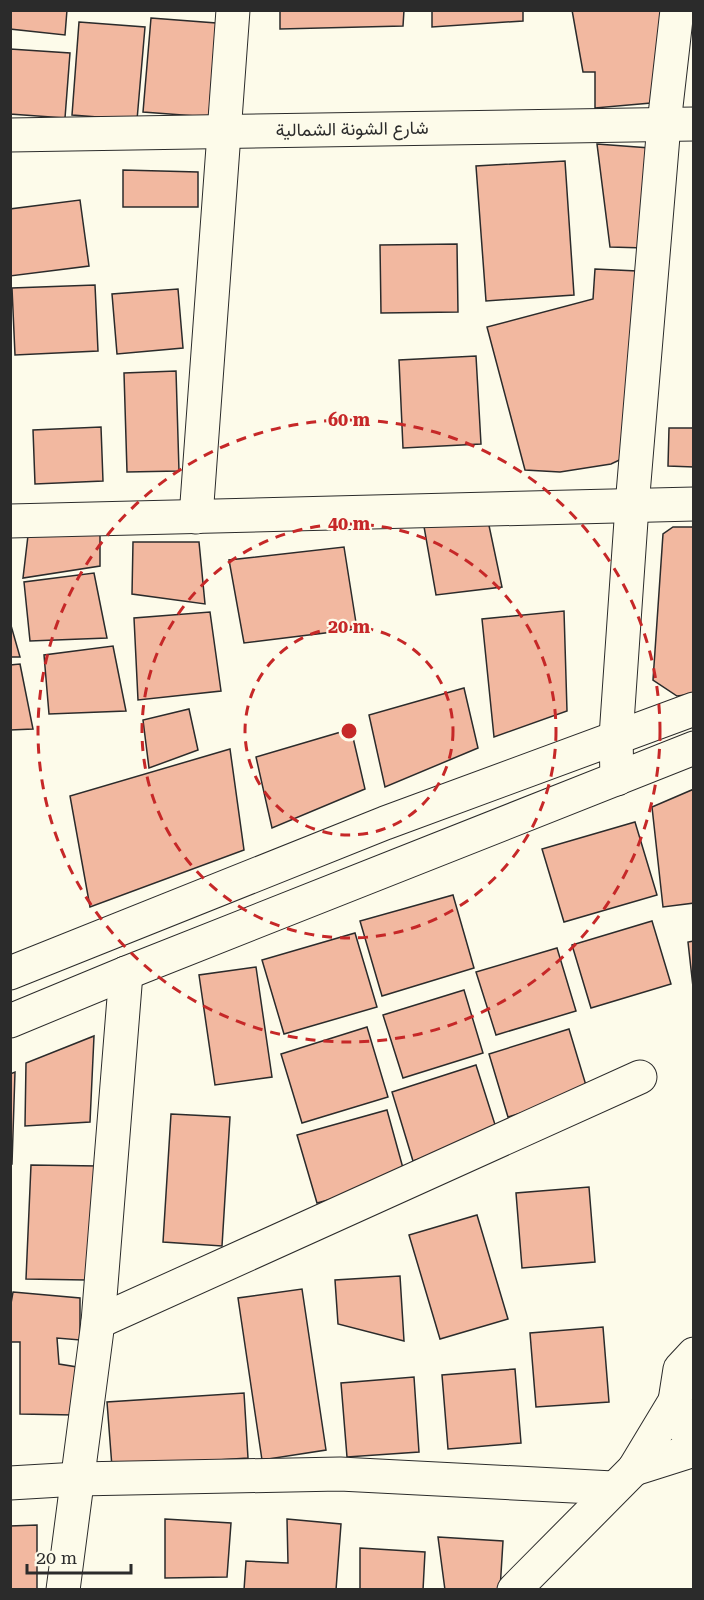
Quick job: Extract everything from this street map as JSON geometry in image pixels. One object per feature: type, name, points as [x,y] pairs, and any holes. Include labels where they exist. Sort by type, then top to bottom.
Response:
[{"type":"main road","points":[[196,517],[233,10]]},
{"type":"main road","points":[[617,778],[616,737],[633,506],[679,124],[677,10]]},
{"type":"main road","name":"شارع الشونة الشمالية","points":[[10,135],[679,124]]},
{"type":"main road","points":[[10,521],[693,504]]},
{"type":"main road","points":[[10,973],[374,828],[693,709]]},
{"type":"main road","points":[[10,1020],[693,748]]},
{"type":"main road","points":[[63,1590],[99,1322],[126,973]]},
{"type":"main road","points":[[99,1322],[640,1077]]},
{"type":"main road","points":[[514,1590],[623,1479],[675,1401],[680,1369],[693,1354]]},
{"type":"main road","points":[[675,1401],[683,1427],[693,1439]]},
{"type":"main road","points":[[10,1483],[78,1479],[340,1474],[623,1479],[693,1450]]},
{"type":"building","points":[[10,10],[67,10],[65,35],[10,29]]},
{"type":"building","points":[[280,10],[404,10],[403,26],[280,29]]},
{"type":"building","points":[[432,10],[523,10],[523,21],[432,27]]},
{"type":"building","points":[[572,10],[664,10],[651,103],[595,108],[595,72],[583,72]]},
{"type":"building","points":[[151,18],[216,23],[209,117],[143,112]]},
{"type":"building","points":[[79,22],[145,27],[137,120],[72,115]]},
{"type":"building","points":[[10,49],[70,53],[65,118],[10,114]]},
{"type":"building","points":[[597,144],[650,148],[645,248],[610,247]]},
{"type":"building","points":[[565,161],[574,295],[486,301],[476,166]]},
{"type":"building","points":[[123,170],[198,172],[198,207],[123,207]]},
{"type":"building","points":[[80,200],[89,266],[10,276],[10,209]]},
{"type":"building","points":[[457,244],[458,312],[381,313],[380,245]]},
{"type":"building","points":[[595,269],[637,271],[628,456],[611,464],[560,472],[525,470],[487,327],[593,299]]},
{"type":"building","points":[[95,285],[98,351],[15,355],[12,288]]},
{"type":"building","points":[[178,289],[183,348],[117,354],[112,294]]},
{"type":"building","points":[[476,356],[481,444],[403,448],[399,360]]},
{"type":"building","points":[[176,371],[179,471],[127,472],[124,373]]},
{"type":"building","points":[[101,427],[103,481],[35,484],[33,430]]},
{"type":"building","points":[[669,428],[694,428],[694,467],[668,466]]},
{"type":"building","points":[[487,516],[502,587],[436,595],[423,521]]},
{"type":"building","points":[[100,525],[100,566],[23,578],[29,527]]},
{"type":"building","points":[[673,527],[694,527],[694,694],[677,696],[653,680],[663,534]]},
{"type":"building","points":[[133,542],[199,542],[205,604],[132,594]]},
{"type":"building","points":[[344,547],[357,629],[244,643],[229,560]]},
{"type":"building","points":[[94,573],[107,638],[30,641],[24,582]]},
{"type":"building","points":[[564,611],[567,711],[494,737],[482,619]]},
{"type":"building","points":[[210,612],[221,691],[138,700],[134,618]]},
{"type":"building","points":[[10,622],[20,657],[10,657]]},
{"type":"building","points":[[113,646],[126,711],[49,714],[44,655]]},
{"type":"building","points":[[20,664],[33,729],[10,730],[10,665]]},
{"type":"building","points":[[464,688],[478,748],[385,787],[369,715]]},
{"type":"building","points":[[189,709],[198,750],[149,768],[143,720]]},
{"type":"building","points":[[351,729],[365,789],[272,828],[256,757]]},
{"type":"building","points":[[230,749],[244,850],[90,907],[70,796]]},
{"type":"building","points":[[694,789],[694,903],[663,907],[652,807]]},
{"type":"building","points":[[635,822],[657,895],[564,922],[542,849]]},
{"type":"building","points":[[453,895],[474,968],[382,996],[360,921]]},
{"type":"building","points":[[652,921],[671,984],[591,1008],[572,945]]},
{"type":"building","points":[[355,933],[377,1007],[284,1034],[262,960]]},
{"type":"building","points":[[694,941],[694,996],[688,942]]},
{"type":"building","points":[[557,948],[576,1011],[496,1035],[476,972]]},
{"type":"building","points":[[256,967],[272,1077],[215,1085],[199,975]]},
{"type":"building","points":[[464,990],[483,1053],[403,1078],[383,1015]]},
{"type":"building","points":[[367,1027],[388,1097],[302,1123],[281,1054]]},
{"type":"building","points":[[569,1029],[588,1092],[508,1117],[489,1054]]},
{"type":"building","points":[[94,1036],[90,1122],[25,1126],[26,1063]]},
{"type":"building","points":[[476,1065],[498,1134],[413,1161],[392,1092]]},
{"type":"building","points":[[15,1072],[12,1164],[10,1164],[10,1074]]},
{"type":"building","points":[[387,1110],[406,1179],[317,1203],[297,1135]]},
{"type":"building","points":[[171,1114],[230,1117],[222,1246],[163,1242]]},
{"type":"building","points":[[31,1165],[98,1166],[86,1280],[26,1279]]},
{"type":"building","points":[[589,1187],[595,1262],[522,1268],[516,1193]]},
{"type":"building","points":[[477,1215],[508,1319],[440,1339],[409,1235]]},
{"type":"building","points":[[400,1276],[404,1341],[338,1324],[335,1280]]},
{"type":"building","points":[[302,1289],[326,1450],[262,1460],[238,1298]]},
{"type":"building","points":[[13,1292],[80,1298],[80,1340],[57,1338],[59,1364],[77,1367],[74,1415],[20,1414],[20,1342],[10,1342],[10,1309]]},
{"type":"building","points":[[603,1327],[609,1402],[536,1407],[530,1333]]},
{"type":"building","points":[[515,1369],[521,1443],[448,1449],[442,1375]]},
{"type":"building","points":[[414,1377],[419,1452],[347,1457],[341,1383]]},
{"type":"building","points":[[244,1393],[248,1458],[112,1467],[107,1402]]},
{"type":"building","points":[[165,1519],[231,1523],[227,1577],[165,1578]]},
{"type":"building","points":[[287,1519],[341,1524],[336,1590],[244,1590],[246,1561],[288,1563]]},
{"type":"building","points":[[37,1525],[37,1590],[10,1590],[10,1526]]},
{"type":"building","points":[[438,1537],[503,1541],[500,1590],[445,1590]]},
{"type":"building","points":[[360,1548],[425,1552],[423,1590],[360,1590]]}]
